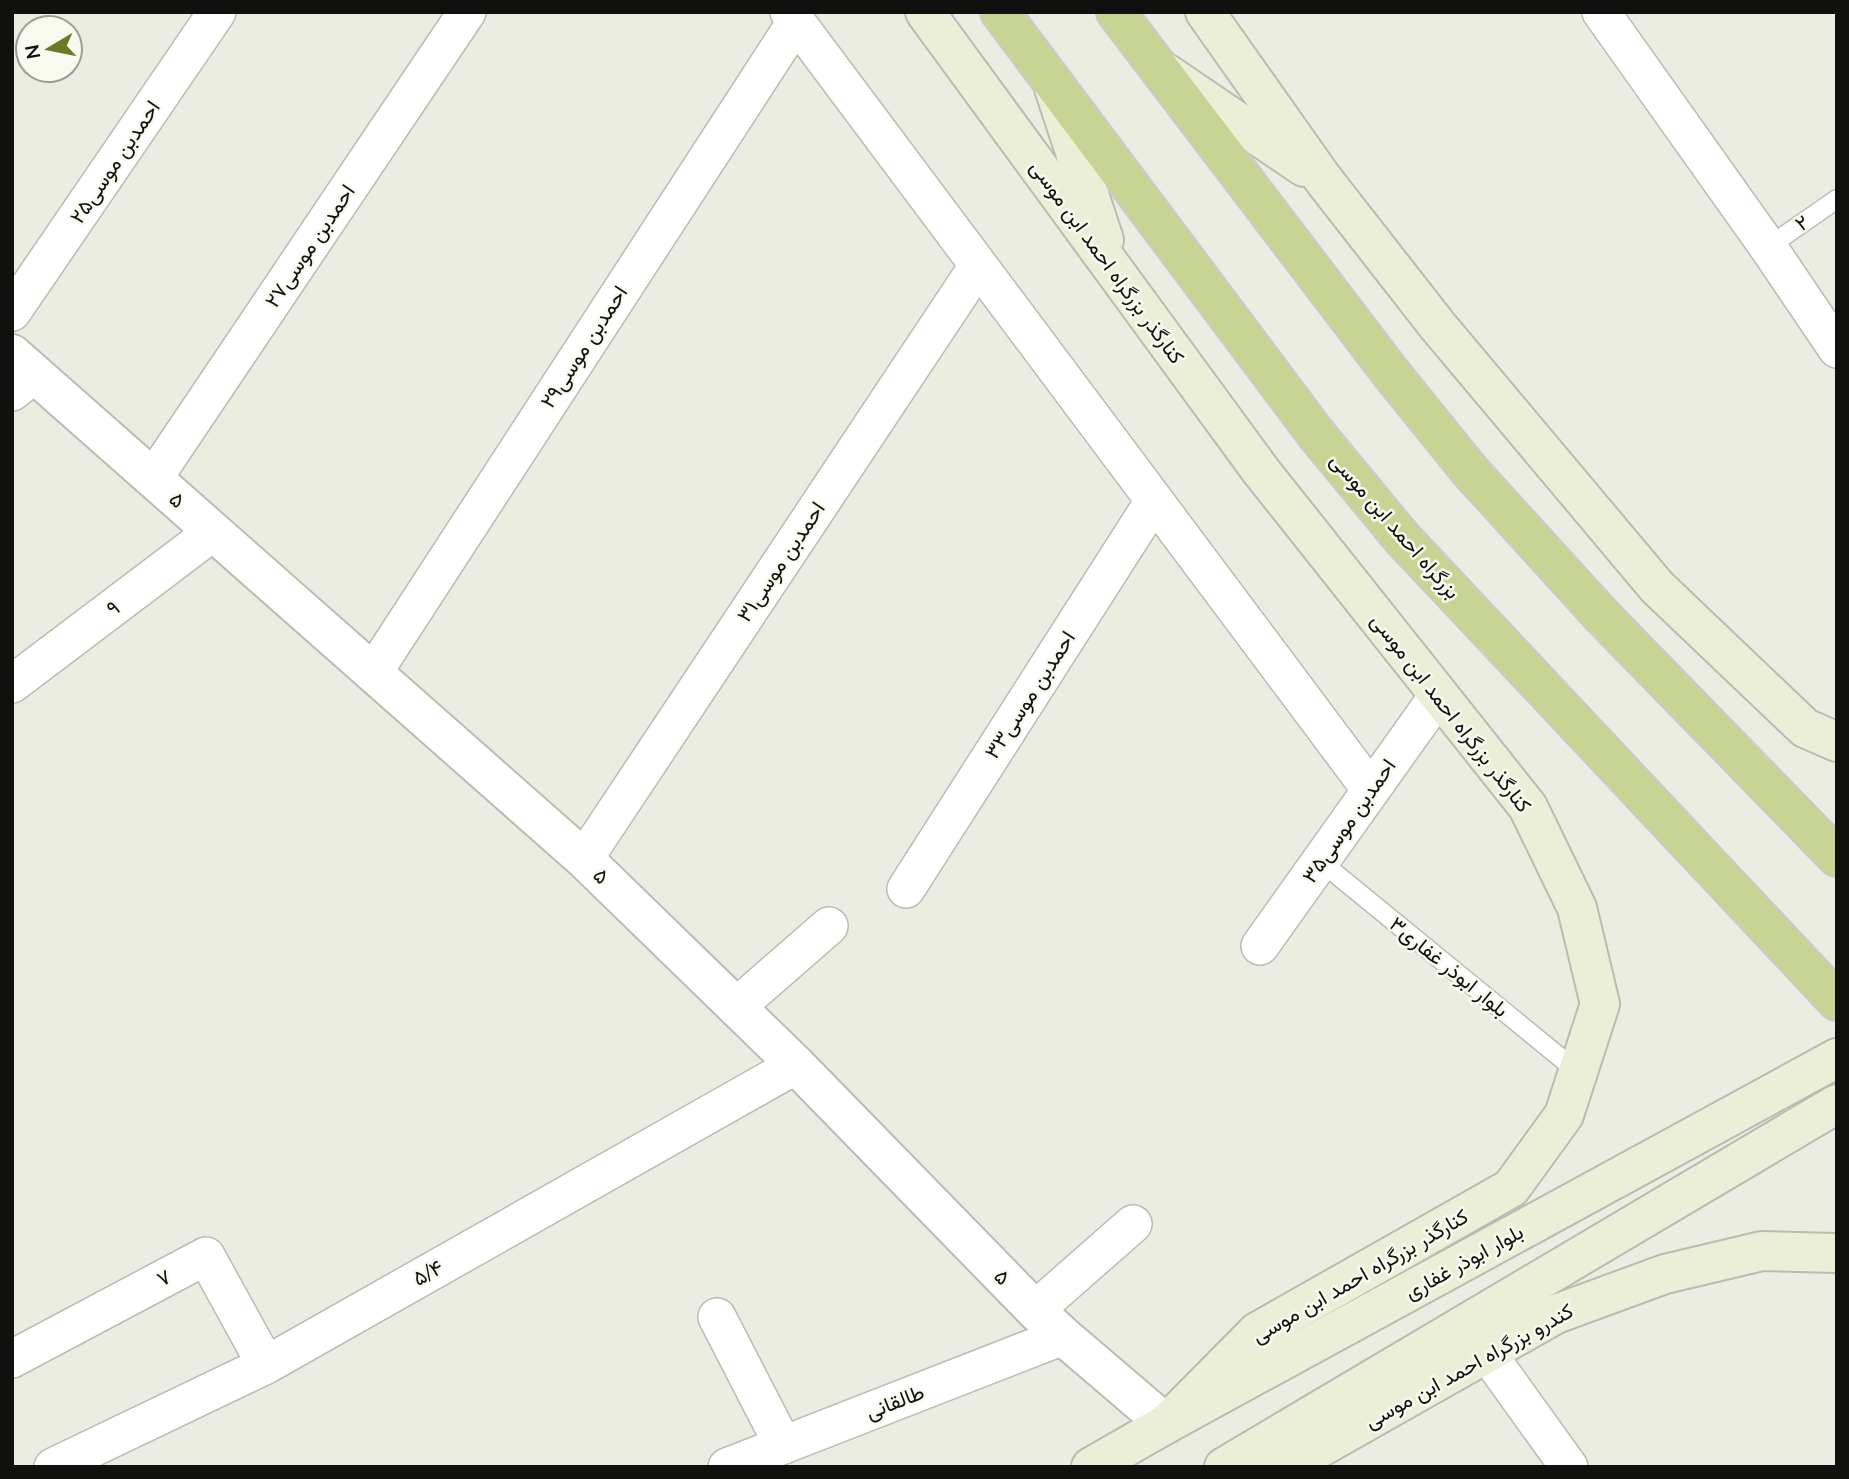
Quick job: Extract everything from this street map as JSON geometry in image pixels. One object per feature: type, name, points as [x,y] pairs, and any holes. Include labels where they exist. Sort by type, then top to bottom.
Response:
[{"type":"highway","name":"بزرگراه احمد ابن موسی","points":[[1000,12],[1316,434],[1402,538],[1837,1001]]},
{"type":"highway","points":[[1116,12],[1390,372],[1470,471],[1602,616],[1837,857]]},
{"type":"main road","name":"کنارگذر بزرگراه احمد ابن موسی","points":[[925,12],[1261,471],[1528,807],[1577,908],[1600,1004],[1564,1115],[1511,1188],[1257,1332],[1166,1424]]},
{"type":"main road","points":[[1205,12],[1323,180],[1437,325],[1657,587],[1805,728],[1837,742]]},
{"type":"main road","points":[[1155,65],[1323,180]]},
{"type":"main road","points":[[1052,83],[1116,276]]},
{"type":"main road","name":"بلوار ابوذر غفاری","points":[[1091,1467],[1837,1058]]},
{"type":"main road","points":[[1224,1467],[1837,1104]]},
{"type":"main road","name":"کندرو بزرگراه احمد ابن موسی","points":[[1269,1467],[1314,1451],[1556,1314],[1665,1274],[1762,1251],[1837,1253]]},
{"type":"street","name":"۲۵احمدبن موسی","points":[[12,312],[217,12]]},
{"type":"street","name":"۲۷احمدبن موسی","points":[[153,479],[467,12]]},
{"type":"street","points":[[1601,12],[1837,349]]},
{"type":"street","points":[[792,17],[1371,790]]},
{"type":"street","name":"۲۹احمدبن موسی","points":[[373,673],[792,17]]},
{"type":"street","name":"۳۱احمدبن موسی","points":[[584,859],[978,266]]},
{"type":"street","name":"۵","points":[[20,373],[153,479],[584,859],[796,1065],[1035,1310],[1166,1424]]},
{"type":"street","name":"۳۳احمدبن موسی","points":[[906,889],[1154,500]]},
{"type":"street","name":"۹","points":[[12,684],[214,532]]},
{"type":"street","name":"۳۵احمدبن موسی","points":[[1260,946],[1438,696]]},
{"type":"street","points":[[736,1007],[829,926]]},
{"type":"street","name":"۵/۴","points":[[53,1467],[266,1365],[796,1065]]},
{"type":"street","points":[[1035,1310],[1133,1224]]},
{"type":"street","name":"۷","points":[[12,1359],[206,1256],[266,1365]]},
{"type":"street","points":[[717,1317],[783,1445]]},
{"type":"street","name":"طالقانی","points":[[727,1467],[1063,1336]]},
{"type":"street","points":[[1487,1353],[1569,1467]]},
{"type":"lane","name":"۲","points":[[1768,247],[1837,199]]},
{"type":"lane","name":"بلوار ابوذر غفاری۳","points":[[1320,861],[1578,1072]]}]
